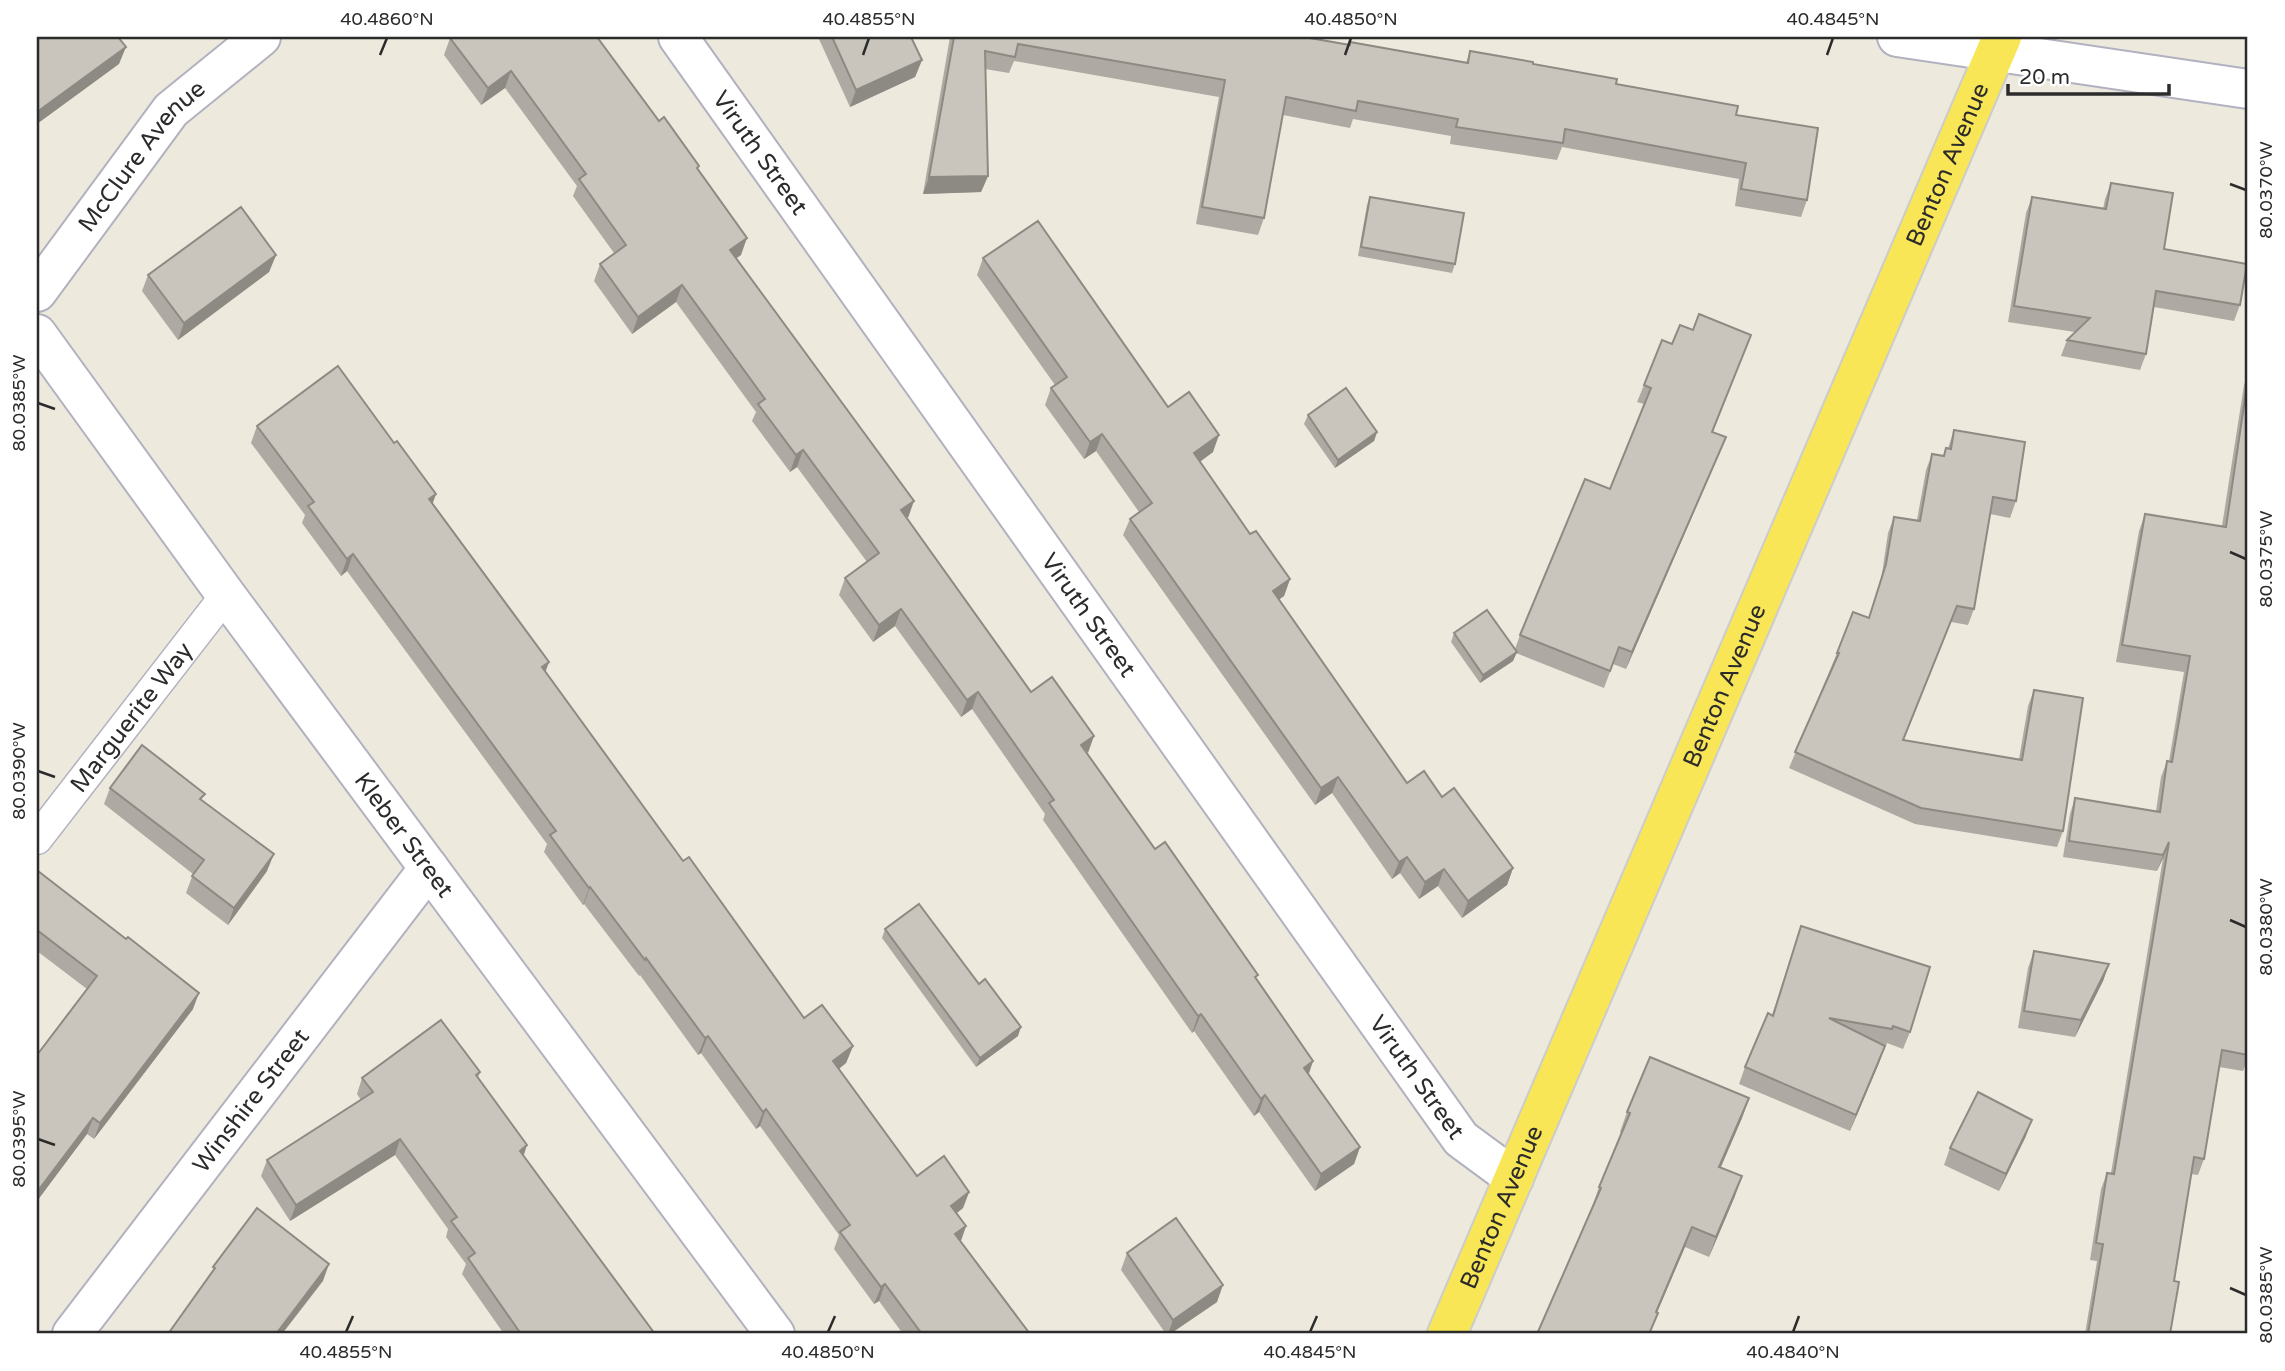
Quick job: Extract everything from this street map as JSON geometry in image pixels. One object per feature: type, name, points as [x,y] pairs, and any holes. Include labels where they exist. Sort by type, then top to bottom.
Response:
[{"type":"main road","name":"Benton Avenue","points":[[1447,1334],[1999,44]]},
{"type":"street","name":"McClure Avenue","points":[[37,292],[171,110],[261,37]]},
{"type":"street","name":"Viruth Street","points":[[677,37],[1461,1139],[1514,1178]]},
{"type":"street","points":[[1897,37],[1999,44],[2248,89]]},
{"type":"street","name":"Kleber Street","points":[[37,334],[226,595],[775,1334]]},
{"type":"street","name":"Winshire Street","points":[[72,1334],[429,868]]},
{"type":"lane","name":"Marguerite Way","points":[[37,839],[226,595]]},
{"type":"building","points":[[37,37],[118,37],[126,47],[37,112]]},
{"type":"building","points":[[597,37],[659,121],[664,117],[747,238],[730,250],[914,501],[901,510],[1031,692],[1052,677],[1094,736],[1081,745],[1155,849],[1165,842],[1258,975],[1255,977],[1313,1061],[1304,1068],[1360,1147],[1321,1174],[1265,1095],[1261,1099],[1201,1014],[1198,1016],[1049,803],[1054,800],[978,692],[967,700],[901,609],[879,625],[845,578],[879,553],[803,450],[796,455],[758,404],[765,399],[682,285],[638,317],[600,264],[626,245],[579,179],[586,174],[511,71],[488,88],[450,38]]},
{"type":"building","points":[[832,37],[911,37],[922,60],[856,90]]},
{"type":"building","points":[[954,37],[1304,37],[1350,45],[1350,42],[1468,63],[1470,51],[1617,79],[1616,84],[1738,106],[1736,115],[1818,128],[1807,200],[1741,189],[1746,163],[1565,129],[1563,143],[1456,127],[1458,119],[1358,101],[1356,111],[1286,97],[1264,218],[1202,207],[1225,80],[1018,44],[1015,57],[985,51],[988,176],[929,177]]},
{"type":"building","points":[[2111,183],[2173,193],[2164,249],[2247,264],[2240,305],[2156,291],[2146,354],[2067,340],[2090,318],[2014,306],[2032,197],[2106,209]]},
{"type":"building","points":[[1370,197],[1464,213],[1455,264],[1361,247]]},
{"type":"building","points":[[241,207],[276,255],[184,323],[148,275]]},
{"type":"building","points":[[1038,221],[1168,407],[1189,392],[1219,435],[1194,453],[1250,534],[1256,531],[1290,579],[1273,591],[1407,783],[1424,771],[1442,797],[1454,788],[1513,868],[1468,901],[1444,869],[1425,882],[1407,857],[1399,862],[1338,777],[1321,788],[1130,519],[1152,503],[1102,434],[1090,442],[1051,388],[1067,377],[983,258]]},
{"type":"building","points":[[1699,314],[1751,335],[1712,432],[1726,437],[1632,652],[1619,647],[1610,671],[1520,635],[1585,479],[1610,489],[1651,388],[1644,385],[1662,340],[1672,344],[1680,325],[1693,330]]},
{"type":"building","points":[[338,366],[394,443],[397,441],[436,494],[429,499],[549,662],[542,667],[683,861],[689,857],[804,1018],[822,1005],[853,1046],[833,1061],[917,1176],[944,1156],[969,1192],[951,1206],[966,1226],[955,1234],[1030,1334],[922,1334],[885,1284],[881,1287],[840,1232],[850,1225],[766,1109],[763,1112],[708,1036],[705,1038],[646,958],[645,960],[589,888],[550,835],[556,831],[353,554],[347,559],[308,506],[314,502],[257,426]]},
{"type":"building","points":[[2248,378],[2248,1055],[2222,1050],[2204,1159],[2194,1157],[2174,1281],[2179,1282],[2170,1334],[2088,1334],[2103,1244],[2096,1243],[2107,1173],[2114,1174],[2169,842],[2163,855],[2069,841],[2075,798],[2160,812],[2167,761],[2172,762],[2190,656],[2122,645],[2145,514],[2226,527]]},
{"type":"building","points":[[1346,388],[1377,432],[1338,460],[1308,415]]},
{"type":"building","points":[[1954,430],[2025,442],[2016,501],[1993,497],[1974,609],[1957,606],[1903,740],[2022,760],[2034,690],[2083,698],[2063,831],[1921,808],[1795,752],[1839,653],[1853,612],[1869,618],[1886,564],[1894,517],[1920,521],[1932,454],[1944,456],[1946,448],[1951,449]]},
{"type":"building","points":[[1487,610],[1517,652],[1483,675],[1454,633]]},
{"type":"building","points":[[142,745],[205,794],[200,799],[274,854],[234,908],[192,876],[204,860],[110,788]]},
{"type":"building","points":[[38,871],[199,993],[100,1123],[93,1118],[37,1192],[37,1055],[97,976],[37,930]]},
{"type":"building","points":[[919,904],[979,984],[985,979],[1021,1027],[980,1058],[885,929]]},
{"type":"building","points":[[1801,926],[1930,967],[1910,1032],[1893,1026],[1892,1029],[1829,1018],[1885,1046],[1856,1115],[1745,1067],[1768,1013],[1773,1016]]},
{"type":"building","points":[[2034,951],[2109,964],[2081,1020],[2024,1011]]},
{"type":"building","points":[[441,1020],[480,1072],[476,1075],[527,1145],[520,1151],[655,1334],[521,1334],[468,1258],[475,1253],[451,1221],[457,1217],[400,1139],[296,1205],[267,1160],[373,1092],[362,1078]]},
{"type":"building","points":[[1650,1057],[1749,1098],[1719,1167],[1742,1176],[1716,1237],[1692,1227],[1649,1334],[1537,1334],[1601,1188],[1599,1187],[1630,1113],[1627,1112]]},
{"type":"building","points":[[1978,1092],[2032,1120],[2006,1174],[1950,1148]]},
{"type":"building","points":[[257,1208],[329,1264],[276,1334],[168,1334],[215,1268],[213,1267]]},
{"type":"building","points":[[1176,1218],[1223,1285],[1173,1320],[1127,1253]]}]
